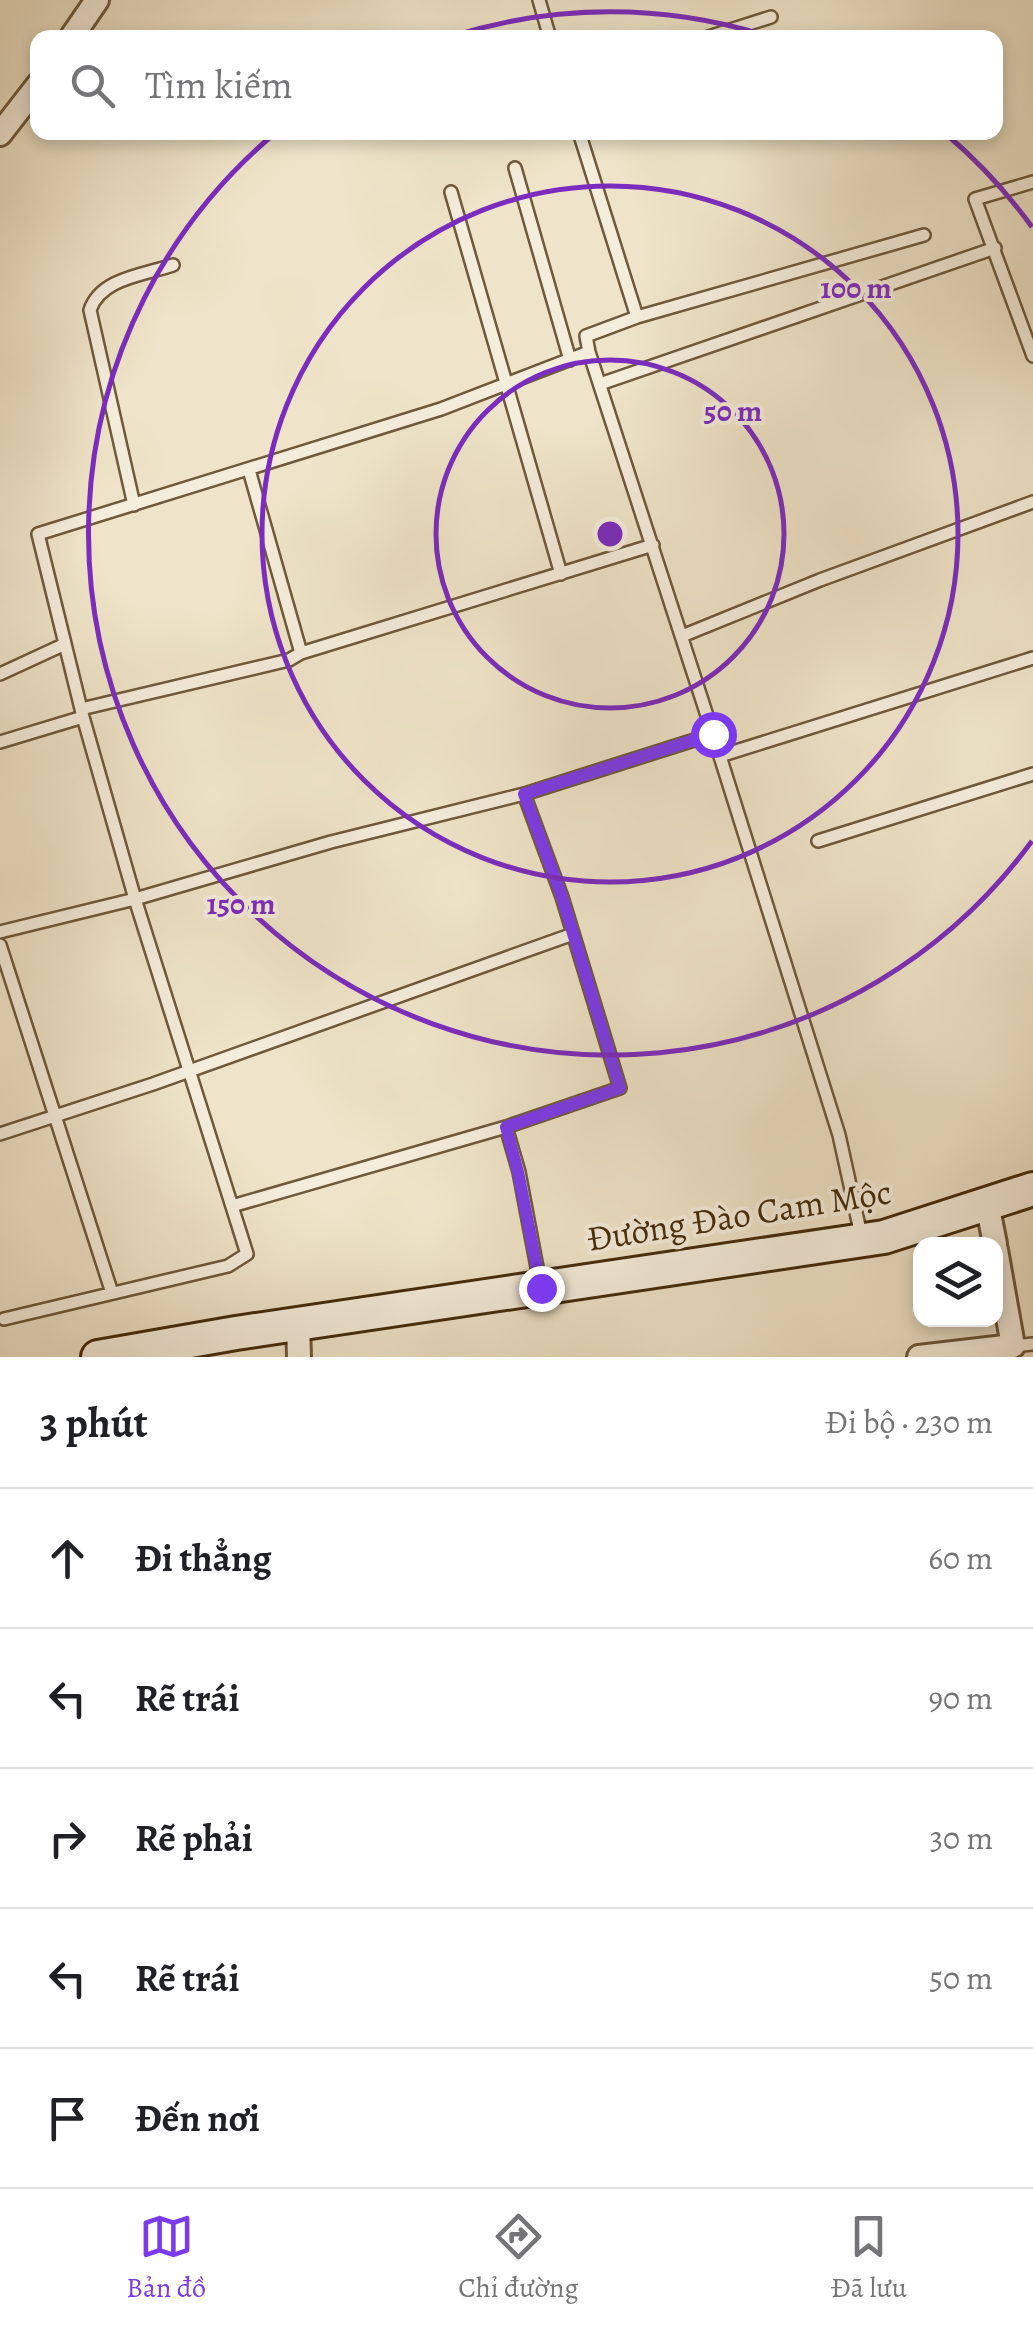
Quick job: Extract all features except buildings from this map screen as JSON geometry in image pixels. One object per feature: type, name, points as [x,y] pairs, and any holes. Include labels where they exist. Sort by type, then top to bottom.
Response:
[{"type":"street","points":[[76,30],[97,0]]},
{"type":"street","points":[[0,134],[30,95]]},
{"type":"street","name":"Đường Đào Cam Mộc","points":[[98,1357],[862,1240],[1033,1189]]},
{"type":"street","points":[[987,1203],[993,1237]]},
{"type":"street","points":[[919,1357],[1011,1349],[1003,1298]]},
{"type":"street","points":[[298,1324],[300,1357]]},
{"type":"lane","points":[[539,0],[548,30]]},
{"type":"lane","points":[[731,30],[771,18]]},
{"type":"lane","points":[[582,140],[637,317]]},
{"type":"lane","points":[[515,168],[570,360]]},
{"type":"lane","points":[[1033,182],[975,199],[1033,356]]},
{"type":"lane","points":[[451,192],[561,574]]},
{"type":"lane","points":[[862,1240],[839,1135],[586,336],[637,317],[924,235]]},
{"type":"lane","points":[[600,384],[994,248]]},
{"type":"lane","points":[[134,505],[90,310],[95,296],[107,286],[173,265]]},
{"type":"lane","points":[[4,1319],[228,1266],[247,1254],[135,899],[82,713],[38,534],[441,409],[588,352]]},
{"type":"lane","points":[[249,470],[301,653]]},
{"type":"lane","points":[[682,636],[820,580],[1033,502]]},
{"type":"lane","points":[[0,742],[82,713],[290,660],[301,653],[653,546]]},
{"type":"lane","points":[[0,674],[64,644]]},
{"type":"lane","points":[[720,756],[1033,658]]},
{"type":"lane","points":[[0,932],[524,794],[713,734]]},
{"type":"lane","points":[[818,841],[1033,774]]},
{"type":"lane","points":[[232,1206],[506,1127],[620,1088],[573,934],[524,794]]},
{"type":"lane","points":[[0,1134],[573,934]]},
{"type":"lane","points":[[0,945],[112,1293]]},
{"type":"lane","points":[[506,1127],[541,1288]]},
{"type":"route","points":[[541,1288],[506,1127],[620,1088],[562,897],[524,794],[713,734]]}]
